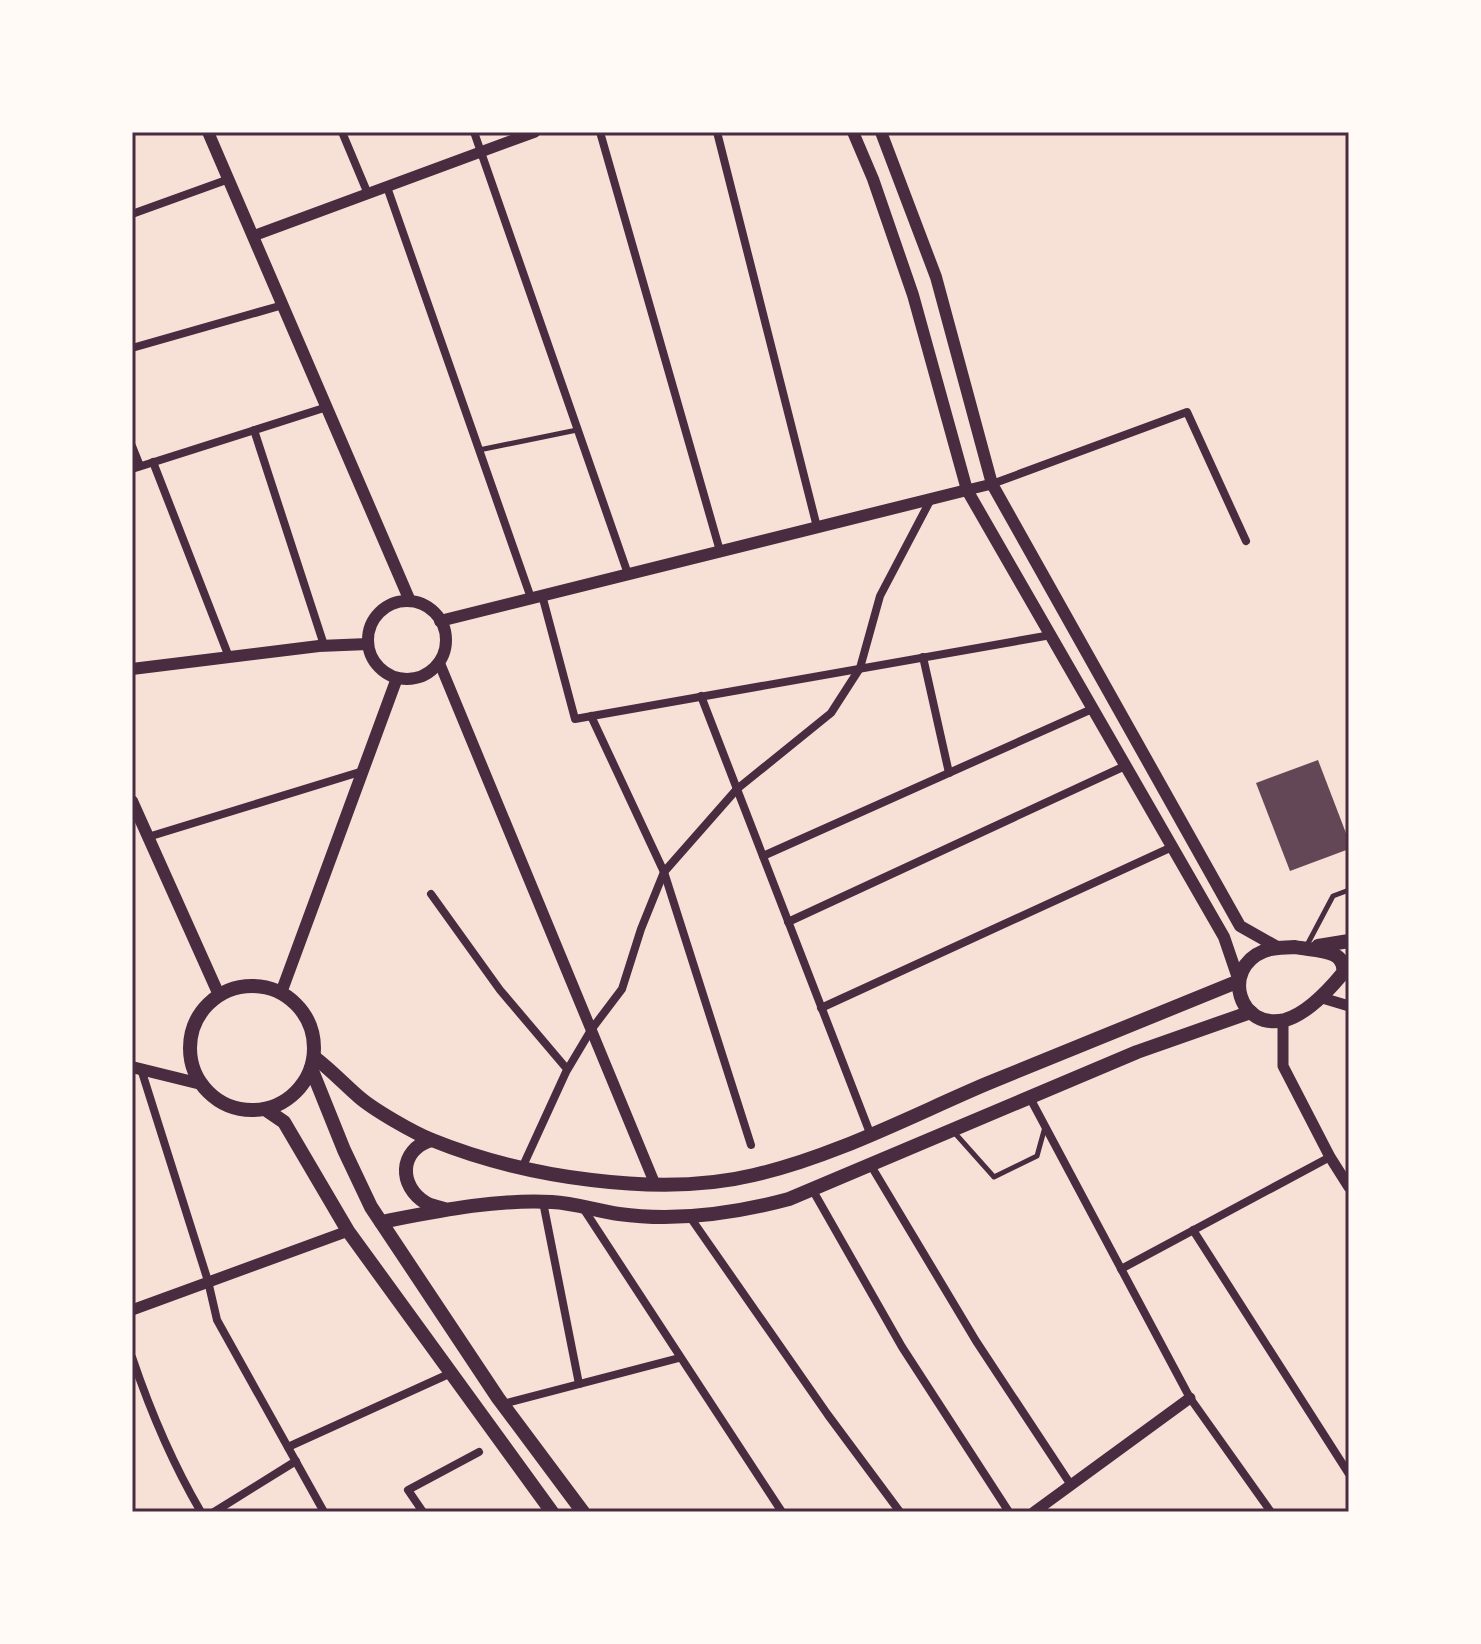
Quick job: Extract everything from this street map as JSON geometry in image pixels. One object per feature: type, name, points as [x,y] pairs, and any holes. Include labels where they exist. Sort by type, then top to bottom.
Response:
[{"type":"main road","points":[[208,132],[410,601]]},
{"type":"main road","points":[[853,132],[873,179],[913,295],[967,490],[1224,937],[1239,981]]},
{"type":"main road","points":[[881,132],[936,277],[992,484],[1240,926],[1279,948]]},
{"type":"main road","points":[[440,621],[967,490]]},
{"type":"main road","points":[[410,601],[422,604],[440,621],[445,642],[439,662],[430,671],[420,677],[397,678],[377,666],[368,644],[372,622],[388,606],[410,601]]},
{"type":"main road","points":[[132,669],[324,645],[368,644]]},
{"type":"main road","points":[[281,993],[397,678]]},
{"type":"main road","points":[[132,801],[219,995]]},
{"type":"main road","points":[[1304,949],[1349,941]]},
{"type":"main road","points":[[1267,949],[1304,949],[1341,958],[1343,973],[1299,1014],[1283,1020],[1265,1020],[1251,1012],[1240,999],[1239,976],[1251,958],[1267,949]]},
{"type":"main road","points":[[313,1062],[361,1099],[431,1140],[522,1168],[632,1183],[714,1182],[754,1175],[826,1152],[1239,981]]},
{"type":"main road","points":[[1322,993],[1349,982]]},
{"type":"main road","points":[[313,1062],[294,1095],[280,1104],[247,1110],[229,1106],[213,1097],[201,1084],[193,1065],[190,1046],[194,1026],[204,1009],[219,995],[239,987],[261,987],[281,993],[296,1005],[307,1020],[314,1038],[313,1062],[344,1150],[371,1207],[503,1404],[583,1512]]},
{"type":"main road","points":[[381,1222],[498,1201],[543,1202],[621,1214],[690,1217],[741,1212],[789,1199],[1137,1052],[1251,1012]]},
{"type":"main road","points":[[136,1068],[201,1084]]},
{"type":"main road","points":[[265,1109],[284,1122],[348,1231],[552,1512]]},
{"type":"main road","points":[[431,1140],[420,1143],[411,1151],[405,1167],[406,1179],[411,1189],[426,1203],[445,1210]]},
{"type":"street","points":[[342,132],[368,194]]},
{"type":"street","points":[[474,132],[628,574]]},
{"type":"street","points":[[253,236],[535,132]]},
{"type":"street","points":[[600,132],[720,551]]},
{"type":"street","points":[[717,132],[817,527]]},
{"type":"street","points":[[132,214],[229,179]]},
{"type":"street","points":[[387,187],[479,450],[537,597],[575,719],[1051,635]]},
{"type":"street","points":[[132,348],[283,305]]},
{"type":"street","points":[[132,446],[136,468],[327,407]]},
{"type":"street","points":[[967,490],[992,484],[1187,412],[1246,541]]},
{"type":"street","points":[[254,430],[324,645]]},
{"type":"street","points":[[153,462],[229,657]]},
{"type":"street","points":[[522,1168],[567,1069],[622,989],[664,872],[737,789],[831,713],[860,668],[880,596],[931,499]]},
{"type":"street","points":[[923,657],[949,773]]},
{"type":"street","points":[[439,662],[655,1184]]},
{"type":"street","points":[[701,696],[870,1133]]},
{"type":"street","points":[[763,856],[1092,709]]},
{"type":"street","points":[[591,716],[664,872],[751,1145]]},
{"type":"street","points":[[788,922],[1125,766]]},
{"type":"street","points":[[148,837],[363,771]]},
{"type":"street","points":[[821,1008],[1172,847]]},
{"type":"street","points":[[431,894],[500,990],[567,1069]]},
{"type":"street","points":[[1322,993],[1349,1006]]},
{"type":"street","points":[[1283,1020],[1283,1066],[1349,1187]]},
{"type":"street","points":[[136,1068],[208,1281],[217,1320],[324,1512]]},
{"type":"street","points":[[1030,1098],[1190,1398],[1271,1512]]},
{"type":"street","points":[[1121,1269],[1330,1157]]},
{"type":"street","points":[[870,1164],[976,1341],[1071,1485]]},
{"type":"street","points":[[812,1189],[902,1347],[1009,1512]]},
{"type":"street","points":[[543,1202],[579,1384]]},
{"type":"street","points":[[582,1207],[782,1512]]},
{"type":"street","points":[[690,1217],[828,1415],[900,1512]]},
{"type":"street","points":[[1193,1230],[1349,1474]]},
{"type":"street","points":[[132,1310],[348,1231]]},
{"type":"street","points":[[132,1357],[158,1429],[201,1512]]},
{"type":"street","points":[[503,1404],[679,1358]]},
{"type":"street","points":[[288,1447],[451,1373]]},
{"type":"street","points":[[1034,1512],[1190,1398]]},
{"type":"street","points":[[423,1512],[408,1490],[479,1452]]},
{"type":"street","points":[[214,1512],[296,1461]]},
{"type":"lane","points":[[479,450],[578,429]]},
{"type":"lane","points":[[1304,949],[1333,896],[1349,890]]},
{"type":"lane","points":[[952,1130],[994,1177],[1037,1156],[1045,1127]]},
{"type":"building","points":[[1318,760],[1349,841],[1349,849],[1290,871],[1256,783]]}]
